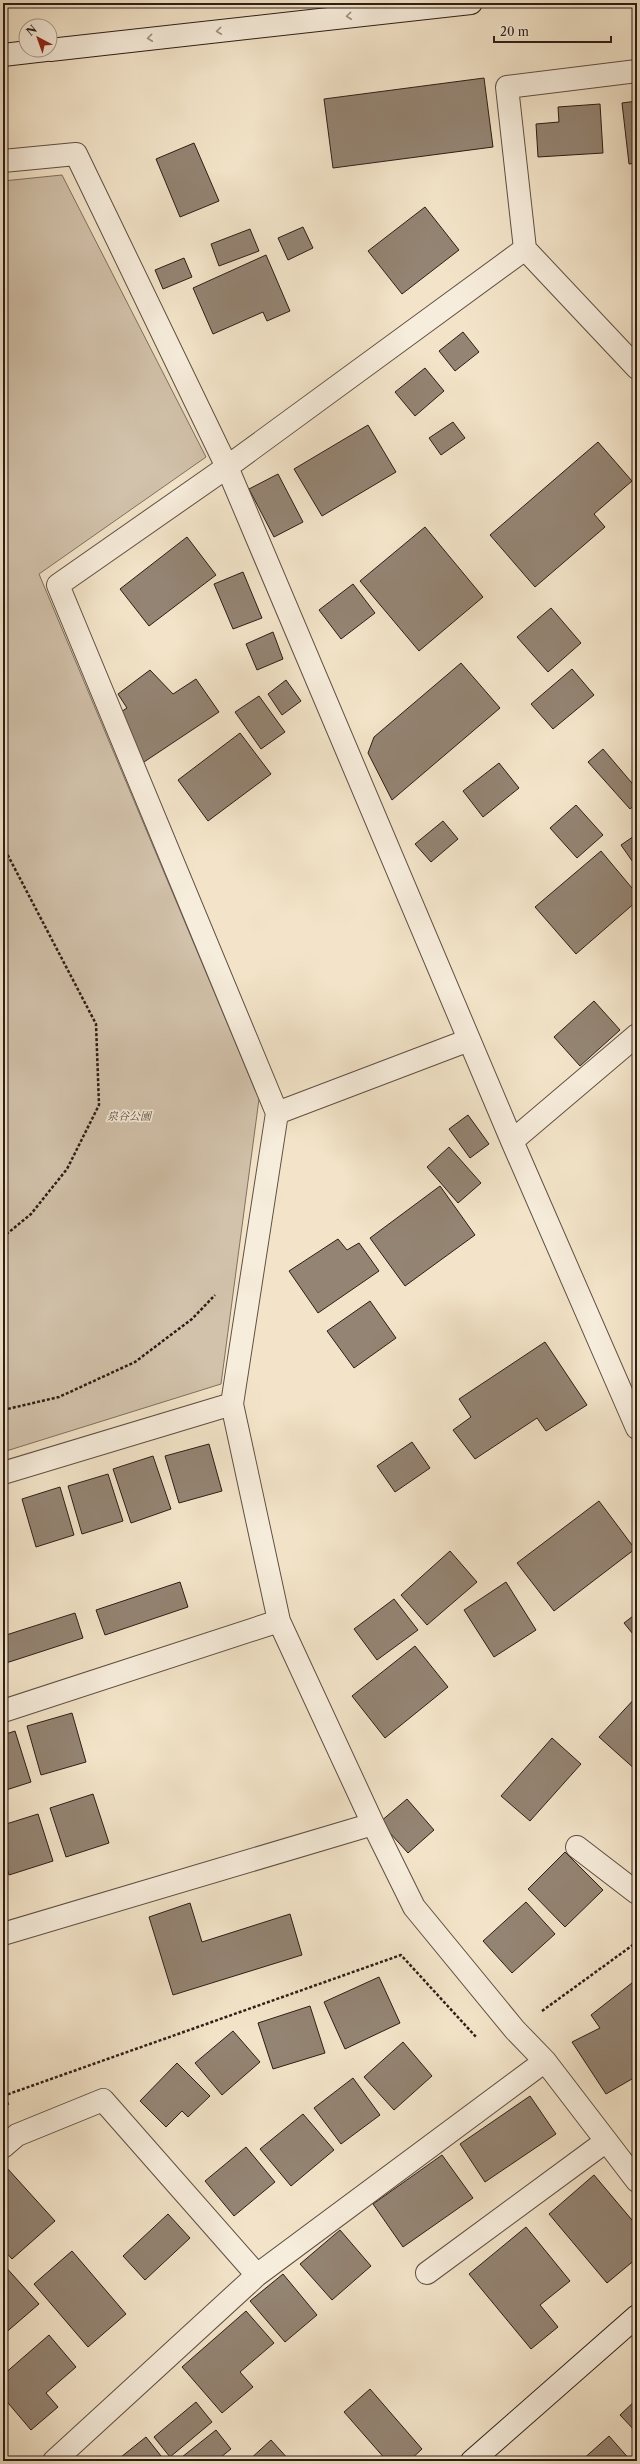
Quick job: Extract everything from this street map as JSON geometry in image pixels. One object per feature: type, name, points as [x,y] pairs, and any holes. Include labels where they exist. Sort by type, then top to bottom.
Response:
[{"type":"street","points":[[58,49],[471,3]]},
{"type":"street","points":[[3,55],[18,53]]},
{"type":"street","points":[[637,71],[507,88],[525,249],[637,368]]},
{"type":"street","points":[[3,161],[76,154],[227,467],[512,1141],[637,1428]]},
{"type":"street","points":[[525,249],[227,467],[58,586],[277,1113],[232,1404],[279,1621],[373,1824],[414,1907],[516,2030],[545,2062],[605,2142],[637,2181]]},
{"type":"street","points":[[512,1141],[637,1035]]},
{"type":"street","points":[[277,1113],[469,1040]]},
{"type":"street","points":[[3,1473],[232,1404]]},
{"type":"street","points":[[3,1711],[279,1621]]},
{"type":"street","points":[[3,1934],[373,1824]]},
{"type":"street","points":[[577,1846],[637,1893]]},
{"type":"street","points":[[54,2461],[257,2275],[545,2062]]},
{"type":"street","points":[[3,2147],[17,2135],[103,2100],[257,2275]]},
{"type":"street","points":[[427,2272],[605,2142]]},
{"type":"street","points":[[472,2461],[637,2316]]},
{"type":"path","points":[[3,385],[3,390]]},
{"type":"path","points":[[3,846],[96,1024],[99,1105],[67,1169],[30,1214],[3,1237]]},
{"type":"path","points":[[3,1410],[59,1397],[135,1362],[192,1319],[218,1292]]},
{"type":"path","points":[[516,2030],[637,1942]]},
{"type":"path","points":[[3,2096],[401,1955],[480,2041]]},
{"type":"green space","name":"泉谷公園","points":[[62,175],[206,457],[39,574],[259,1099],[221,1384],[3,1452],[3,181]]},
{"type":"building","points":[[484,78],[493,147],[333,168],[324,99]]},
{"type":"building","points":[[637,101],[637,163],[629,164],[622,103]]},
{"type":"building","points":[[600,104],[603,153],[538,157],[536,124],[559,122],[558,107]]},
{"type":"building","points":[[194,143],[219,201],[180,217],[156,159]]},
{"type":"building","points":[[425,207],[459,250],[402,294],[368,251]]},
{"type":"building","points":[[303,227],[313,248],[288,260],[278,238]]},
{"type":"building","points":[[250,229],[259,251],[219,266],[211,244]]},
{"type":"building","points":[[266,255],[290,311],[267,321],[263,312],[213,334],[193,288]]},
{"type":"building","points":[[184,258],[192,277],[163,289],[155,270]]},
{"type":"building","points":[[463,332],[479,352],[455,371],[439,351]]},
{"type":"building","points":[[425,368],[444,391],[415,416],[395,392]]},
{"type":"building","points":[[453,422],[465,438],[441,455],[429,438]]},
{"type":"building","points":[[368,425],[396,472],[322,516],[294,469]]},
{"type":"building","points":[[598,442],[632,481],[594,514],[605,527],[535,587],[490,535]]},
{"type":"building","points":[[278,474],[303,522],[274,537],[249,489]]},
{"type":"building","points":[[425,527],[483,597],[419,651],[360,581]]},
{"type":"building","points":[[187,537],[216,575],[149,626],[120,589]]},
{"type":"building","points":[[243,572],[262,618],[233,629],[214,584]]},
{"type":"building","points":[[353,584],[375,613],[341,639],[319,610]]},
{"type":"building","points":[[551,608],[581,643],[548,672],[517,637]]},
{"type":"building","points":[[273,632],[283,659],[257,670],[246,644]]},
{"type":"building","points":[[461,663],[500,708],[392,800],[368,753],[374,737]]},
{"type":"building","points":[[572,669],[594,695],[553,729],[531,704]]},
{"type":"building","points":[[150,670],[173,694],[196,679],[219,712],[138,766],[113,717],[127,708],[118,694]]},
{"type":"building","points":[[286,680],[301,701],[282,715],[268,694]]},
{"type":"building","points":[[259,696],[285,732],[261,749],[235,712]]},
{"type":"building","points":[[240,733],[271,774],[208,821],[178,780]]},
{"type":"building","points":[[603,749],[637,789],[637,803],[630,809],[588,762]]},
{"type":"building","points":[[499,763],[519,788],[483,817],[463,791]]},
{"type":"building","points":[[576,805],[603,835],[577,858],[550,828]]},
{"type":"building","points":[[443,821],[458,839],[431,862],[415,844]]},
{"type":"building","points":[[637,834],[637,868],[621,845]]},
{"type":"building","points":[[601,851],[637,894],[637,901],[576,954],[535,907]]},
{"type":"building","points":[[594,1001],[620,1030],[580,1066],[554,1037]]},
{"type":"building","points":[[468,1115],[489,1144],[470,1158],[449,1129]]},
{"type":"building","points":[[449,1147],[481,1183],[458,1203],[427,1167]]},
{"type":"building","points":[[440,1186],[475,1235],[405,1286],[370,1238]]},
{"type":"building","points":[[338,1239],[347,1250],[359,1243],[379,1271],[318,1313],[289,1271]]},
{"type":"building","points":[[370,1301],[396,1338],[354,1368],[327,1331]]},
{"type":"building","points":[[545,1342],[587,1405],[546,1431],[537,1418],[475,1459],[453,1430],[471,1417],[459,1399]]},
{"type":"building","points":[[412,1442],[430,1468],[395,1492],[377,1466]]},
{"type":"building","points":[[209,1444],[222,1491],[179,1503],[165,1456]]},
{"type":"building","points":[[153,1456],[171,1509],[131,1523],[113,1469]]},
{"type":"building","points":[[108,1474],[123,1521],[82,1534],[68,1486]]},
{"type":"building","points":[[60,1487],[74,1535],[36,1547],[22,1499]]},
{"type":"building","points":[[599,1501],[635,1549],[554,1611],[517,1563]]},
{"type":"building","points":[[450,1551],[477,1582],[427,1625],[401,1595]]},
{"type":"building","points":[[180,1582],[188,1607],[105,1635],[96,1610]]},
{"type":"building","points":[[506,1582],[536,1630],[494,1657],[464,1610]]},
{"type":"building","points":[[394,1599],[418,1630],[377,1660],[354,1629]]},
{"type":"building","points":[[75,1613],[83,1638],[3,1664],[3,1636]]},
{"type":"building","points":[[637,1613],[637,1639],[624,1623]]},
{"type":"building","points":[[415,1646],[448,1687],[385,1738],[352,1696]]},
{"type":"building","points":[[637,1696],[637,1771],[599,1737]]},
{"type":"building","points":[[72,1713],[86,1762],[41,1775],[27,1726]]},
{"type":"building","points":[[15,1731],[31,1782],[3,1791],[3,1735]]},
{"type":"building","points":[[552,1738],[581,1764],[530,1821],[501,1796]]},
{"type":"building","points":[[93,1794],[109,1843],[66,1857],[50,1808]]},
{"type":"building","points":[[407,1799],[434,1830],[408,1853],[380,1822]]},
{"type":"building","points":[[38,1814],[53,1861],[9,1875],[3,1854],[3,1825]]},
{"type":"building","points":[[565,1852],[603,1890],[565,1927],[528,1889]]},
{"type":"building","points":[[526,1902],[555,1934],[512,1973],[483,1941]]},
{"type":"building","points":[[190,1903],[202,1942],[290,1914],[302,1955],[173,1995],[149,1917]]},
{"type":"building","points":[[379,1977],[400,2023],[345,2049],[324,2002]]},
{"type":"building","points":[[637,1979],[637,2076],[606,2094],[572,2042],[600,2028],[591,2015]]},
{"type":"building","points":[[310,2006],[325,2053],[273,2069],[258,2023]]},
{"type":"building","points":[[233,2031],[260,2062],[222,2095],[195,2063]]},
{"type":"building","points":[[403,2042],[432,2076],[394,2110],[364,2077]]},
{"type":"building","points":[[177,2063],[210,2096],[188,2117],[182,2111],[166,2127],[140,2101]]},
{"type":"building","points":[[353,2078],[380,2115],[341,2144],[314,2108]]},
{"type":"building","points":[[530,2096],[556,2134],[485,2182],[460,2144]]},
{"type":"building","points":[[303,2114],[334,2150],[291,2186],[260,2149]]},
{"type":"building","points":[[246,2147],[275,2182],[234,2216],[205,2181]]},
{"type":"building","points":[[442,2155],[473,2198],[403,2247],[373,2204]]},
{"type":"building","points":[[7,2168],[55,2221],[12,2259],[3,2249],[3,2172]]},
{"type":"building","points":[[594,2175],[637,2226],[637,2258],[607,2283],[549,2214]]},
{"type":"building","points":[[168,2214],[190,2238],[145,2280],[123,2256]]},
{"type":"building","points":[[526,2227],[570,2281],[540,2305],[558,2327],[531,2349],[469,2274]]},
{"type":"building","points":[[340,2230],[371,2266],[332,2300],[300,2264]]},
{"type":"building","points":[[72,2251],[126,2314],[88,2347],[34,2284]]},
{"type":"building","points":[[3,2264],[39,2304],[3,2335]]},
{"type":"building","points":[[283,2274],[317,2315],[285,2342],[250,2301]]},
{"type":"building","points":[[246,2311],[274,2343],[240,2372],[253,2387],[222,2413],[182,2367]]},
{"type":"building","points":[[49,2335],[76,2367],[46,2393],[58,2407],[31,2430],[3,2397],[3,2375]]},
{"type":"building","points":[[370,2389],[422,2449],[409,2461],[387,2461],[344,2412]]},
{"type":"building","points":[[637,2399],[637,2433],[620,2415]]},
{"type":"building","points":[[196,2402],[212,2422],[170,2457],[154,2437]]},
{"type":"building","points":[[216,2430],[231,2449],[216,2461],[177,2461]]},
{"type":"building","points":[[609,2436],[631,2461],[581,2461]]},
{"type":"building","points":[[146,2437],[165,2461],[116,2461]]},
{"type":"building","points":[[271,2440],[290,2461],[248,2461]]}]
